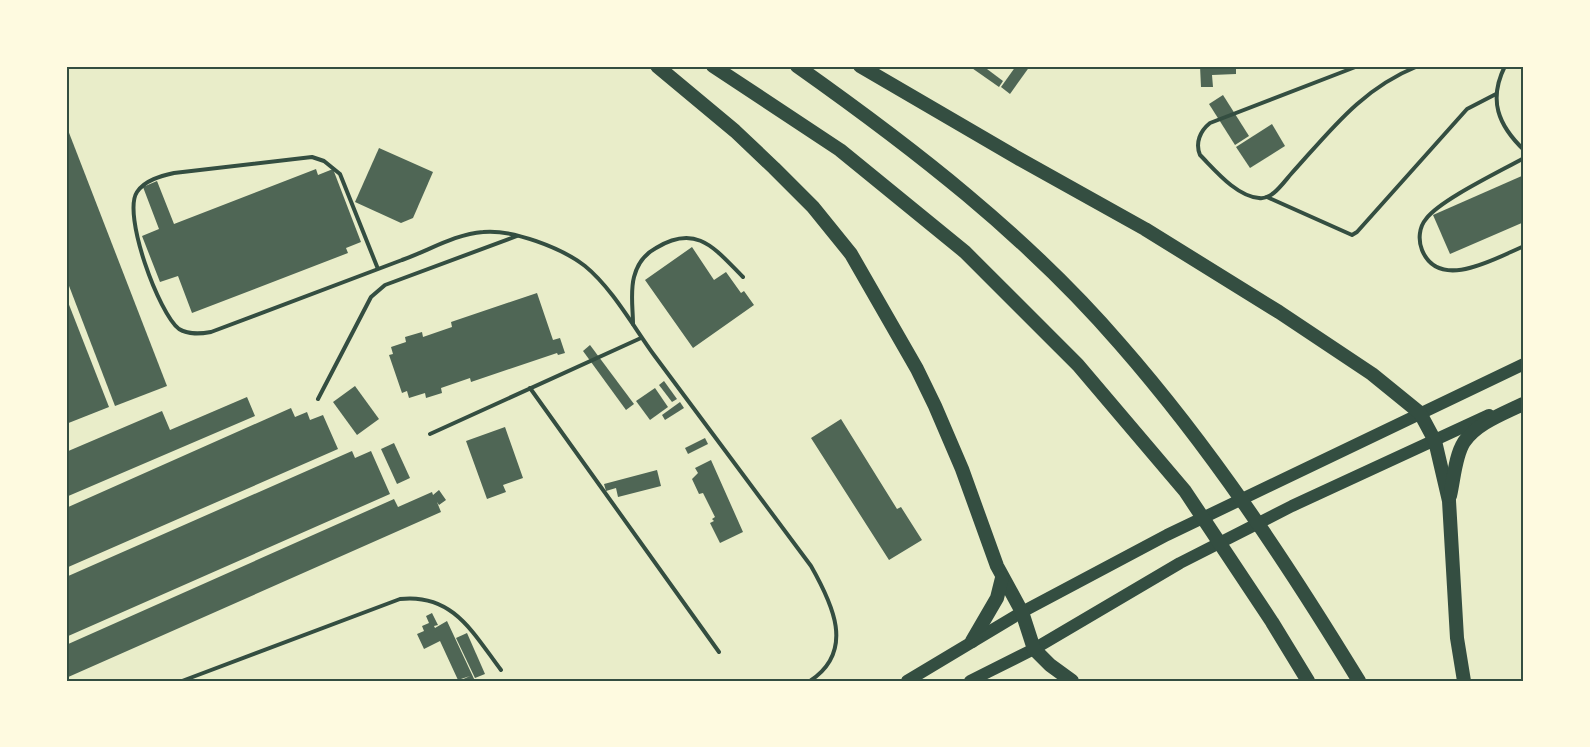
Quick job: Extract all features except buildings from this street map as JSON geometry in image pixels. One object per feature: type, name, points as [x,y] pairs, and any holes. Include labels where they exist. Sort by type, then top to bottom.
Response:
[{"type":"highway","points":[[657,66],[735,131],[774,168],[813,207],[851,254],[912,360],[935,406],[962,469],[1002,578],[1022,612],[1034,649],[1071,681]]},
{"type":"highway","points":[[713,66],[840,150],[965,252],[1078,365],[1185,491],[1272,622],[1308,681]]},
{"type":"highway","points":[[797,66],[872,119],[939,172],[1010,233],[1119,342],[1182,417],[1230,480],[1308,598],[1359,681]]},
{"type":"highway","points":[[860,66],[1145,229],[1279,312],[1372,374],[1420,412],[1435,441],[1449,501],[1457,638],[1464,681]]},
{"type":"highway","points":[[907,681],[1022,612],[1167,535],[1524,364]]},
{"type":"highway","points":[[970,681],[1034,649],[1180,563],[1292,506],[1486,416],[1523,404]]},
{"type":"highway","points":[[1449,501],[1460,451],[1465,441],[1480,426],[1523,404]]},
{"type":"highway","points":[[972,641],[998,598],[1002,578]]},
{"type":"lane","points":[[1358,66],[1210,123],[1203,130],[1197,148],[1200,155],[1243,192],[1258,198],[1267,197],[1352,235],[1467,109],[1496,94]]},
{"type":"lane","points":[[1267,197],[1282,184],[1355,104],[1384,82],[1418,66]]},
{"type":"lane","points":[[1505,66],[1496,94],[1500,118],[1509,135],[1524,150]]},
{"type":"lane","points":[[378,269],[340,174],[324,161],[312,157],[174,173],[153,179],[138,191],[134,199],[133,222],[139,245],[162,305],[181,330],[189,333],[211,332],[378,269],[464,236],[498,231],[562,253],[582,264],[596,275],[811,566],[824,589],[836,622],[834,652],[828,664],[810,681]]},
{"type":"lane","points":[[1524,158],[1440,206],[1427,217],[1421,226],[1419,238],[1422,251],[1433,265],[1445,271],[1459,271],[1524,246]]},
{"type":"lane","points":[[318,399],[371,297],[378,290],[385,285],[518,236]]},
{"type":"lane","points":[[633,325],[633,282],[639,265],[650,251],[673,239],[691,237],[703,242],[721,255],[743,277]]},
{"type":"lane","points":[[429,434],[641,338]]},
{"type":"lane","points":[[530,388],[719,652]]},
{"type":"lane","points":[[182,681],[400,599],[414,597],[438,603],[458,616],[501,670]]}]
